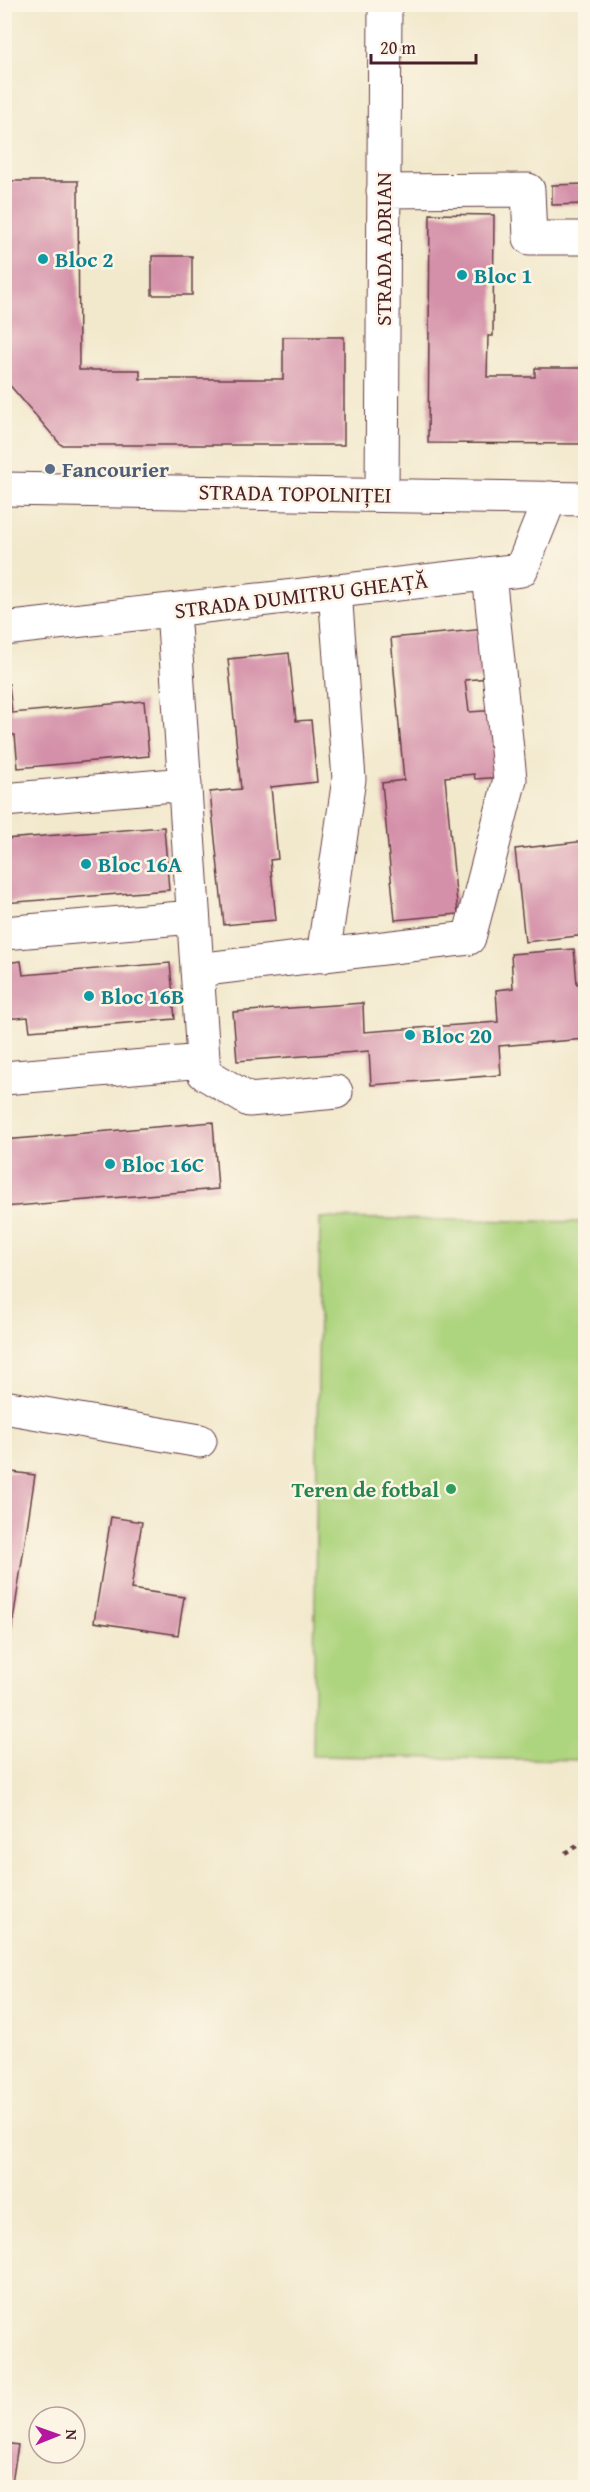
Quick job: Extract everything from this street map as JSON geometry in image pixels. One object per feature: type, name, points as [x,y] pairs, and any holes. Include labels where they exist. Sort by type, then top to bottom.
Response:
[{"type":"street","name":"STRADA ADRIAN","points":[[382,494],[385,4]]},
{"type":"street","points":[[383,191],[528,190],[530,238],[585,238]]},
{"type":"street","name":"STRADA TOPOLNIȚEI","points":[[4,489],[585,499]]},
{"type":"street","name":"STRADA DUMITRU GHEAȚĂ","points":[[4,629],[521,570],[550,498]]},
{"type":"street","points":[[197,970],[469,938],[510,779],[489,574]]},
{"type":"street","points":[[323,956],[349,779],[335,591]]},
{"type":"street","points":[[173,610],[204,1073],[249,1100],[336,1092]]},
{"type":"street","points":[[4,800],[185,784]]},
{"type":"street","points":[[4,933],[194,917]]},
{"type":"street","points":[[4,1078],[203,1061]]},
{"type":"street","points":[[4,1407],[200,1441]]},
{"type":"path","points":[[565,1853],[585,1841]]},
{"type":"green space","name":"Teren de fotbal","points":[[320,1218],[585,1222],[585,1760],[313,1756]]},
{"type":"building","name":"Bloc 2","points":[[6,181],[78,181],[79,370],[140,370],[140,379],[283,379],[283,337],[344,337],[344,445],[61,445],[7,382]]},
{"type":"building","points":[[586,184],[586,204],[552,205],[552,185]]},
{"type":"building","name":"Bloc 1","points":[[430,214],[494,215],[493,336],[488,336],[487,377],[535,377],[535,368],[586,368],[586,444],[428,443]]},
{"type":"building","points":[[152,256],[192,256],[192,295],[152,295]]},
{"type":"building","points":[[486,629],[490,678],[465,680],[469,712],[498,710],[503,777],[475,779],[474,774],[445,777],[458,914],[395,920],[382,783],[404,780],[391,638]]},
{"type":"building","points":[[289,653],[296,721],[311,720],[317,782],[271,787],[278,859],[270,860],[276,920],[224,925],[210,792],[241,789],[228,659]]},
{"type":"building","points":[[4,684],[9,684],[12,713],[144,701],[149,756],[18,768],[15,735],[4,735]]},
{"type":"building","name":"Bloc 16A","points":[[164,827],[169,890],[4,903],[4,839]]},
{"type":"building","points":[[586,841],[586,935],[525,942],[515,849]]},
{"type":"building","name":"Bloc 20","points":[[574,949],[577,984],[586,983],[586,1039],[499,1046],[501,1075],[371,1085],[369,1051],[237,1061],[233,1012],[363,1003],[364,1032],[498,1022],[496,990],[513,988],[511,954]]},
{"type":"building","name":"Bloc 16B","points":[[21,961],[23,975],[170,963],[175,1019],[30,1031],[28,1017],[4,1019],[4,963]]},
{"type":"building","name":"Bloc 16C","points":[[213,1122],[218,1189],[4,1207],[4,1140]]},
{"type":"building","points":[[4,1471],[35,1475],[6,1667],[4,1667]]},
{"type":"building","points":[[111,1517],[142,1522],[131,1589],[184,1597],[178,1635],[94,1622]]},
{"type":"building","points":[[4,2443],[18,2445],[11,2488],[4,2488]]},
{"type":"place","name":"Bloc 2","points":[[43,259]]},
{"type":"place","name":"Bloc 1","points":[[462,275]]},
{"type":"place","name":"Fancourier","points":[[50,469]]},
{"type":"place","name":"Bloc 16A","points":[[86,864]]},
{"type":"place","name":"Bloc 16B","points":[[89,996]]},
{"type":"place","name":"Bloc 20","points":[[410,1035]]},
{"type":"place","name":"Bloc 16C","points":[[110,1164]]},
{"type":"place","name":"Teren de fotbal","points":[[451,1489]]}]
